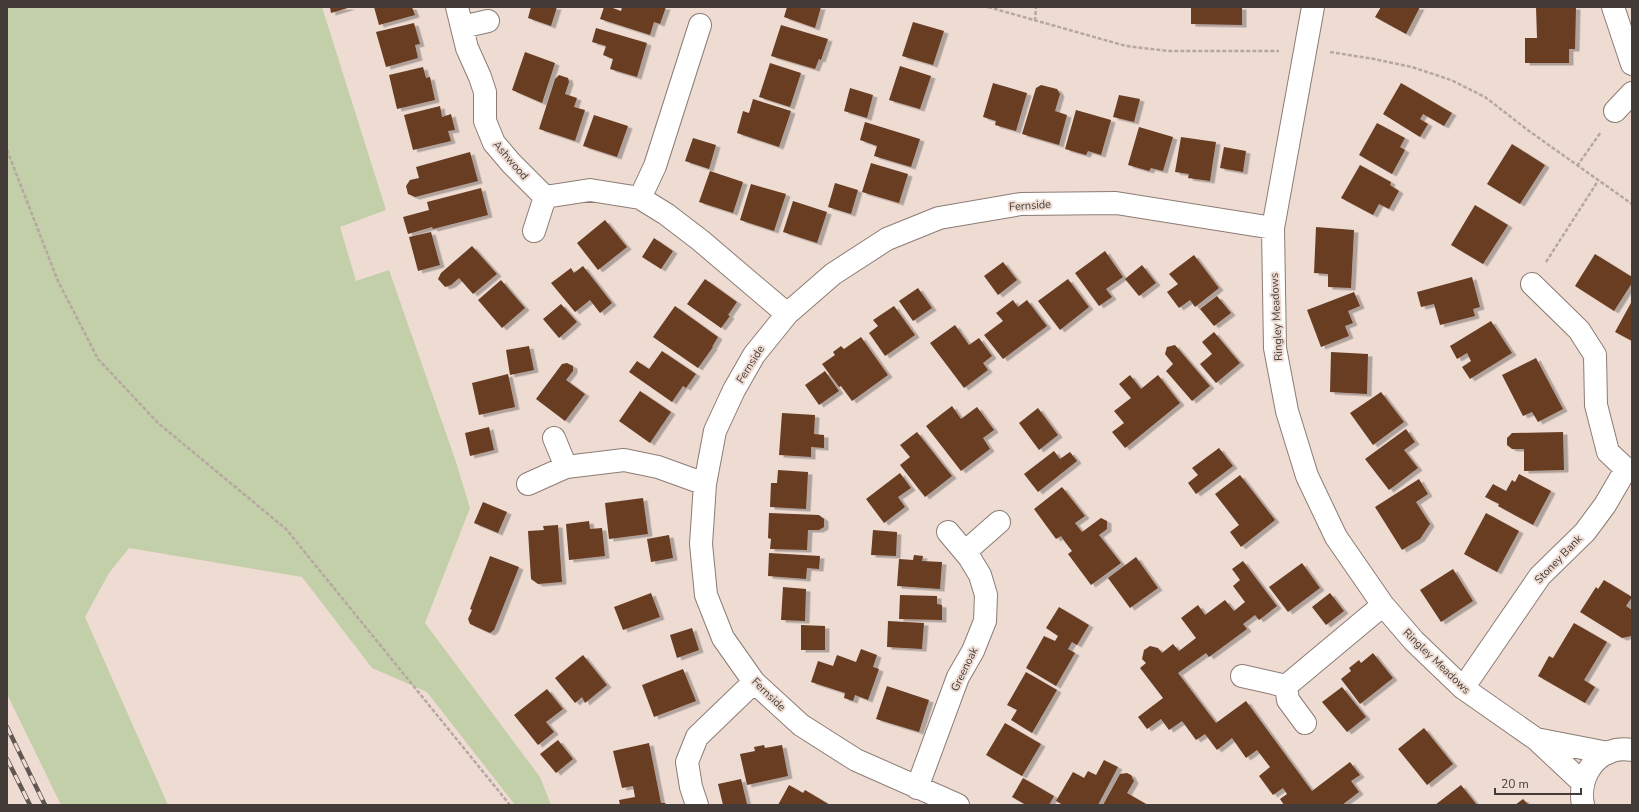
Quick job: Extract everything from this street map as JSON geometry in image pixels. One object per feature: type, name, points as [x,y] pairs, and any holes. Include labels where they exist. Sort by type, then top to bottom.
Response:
[{"type":"street","name":"Ringley Meadows","points":[[1313,7],[1273,228],[1275,348],[1287,411],[1307,476],[1336,537],[1383,604],[1414,641],[1463,688],[1536,739],[1582,783]]},
{"type":"street","points":[[1612,7],[1632,64]]},
{"type":"street","name":"Ashwood","points":[[488,21],[459,17],[467,48],[485,92],[485,121],[494,143],[511,163],[545,197]]},
{"type":"street","points":[[640,198],[655,166],[700,25]]},
{"type":"street","points":[[1615,111],[1632,92]]},
{"type":"street","points":[[534,231],[545,197],[590,190],[640,198],[666,214],[700,240],[787,314]]},
{"type":"street","name":"Fernside","points":[[958,805],[856,760],[801,725],[754,682],[723,638],[706,595],[701,544],[704,484],[716,431],[734,390],[754,355],[787,314],[832,274],[887,240],[939,218],[1021,204],[1116,203],[1273,228]]},
{"type":"street","name":"Stoney Bank","points":[[1463,688],[1540,576],[1585,532],[1629,469],[1608,452],[1596,406],[1595,354],[1579,330],[1532,284]]},
{"type":"street","points":[[554,438],[566,467]]},
{"type":"street","points":[[528,484],[566,467],[624,460],[658,467],[704,484]]},
{"type":"street","points":[[964,552],[999,522]]},
{"type":"street","name":"Greenoak","points":[[917,788],[958,676],[973,651],[985,621],[986,595],[980,575],[948,532]]},
{"type":"street","points":[[1286,686],[1383,604]]},
{"type":"street","points":[[1242,676],[1286,686]]},
{"type":"street","points":[[697,805],[691,787],[687,762],[697,737],[754,682]]},
{"type":"street","points":[[1286,686],[1288,700],[1305,723]]},
{"type":"street","name":"Ringley Meadows","points":[[1536,739],[1608,753]]},
{"type":"street","points":[[1583,805],[1581,795],[1582,783],[1596,760],[1608,753],[1618,750],[1632,750]]},
{"type":"path","points":[[988,7],[1126,46],[1168,51],[1337,52],[1412,67],[1451,80],[1485,98],[1528,132],[1632,204]]},
{"type":"path","points":[[1035,21],[1036,7]]},
{"type":"path","points":[[1577,166],[1615,111]]},
{"type":"path","points":[[7,150],[58,281],[98,359],[158,423],[286,529],[510,805]]},
{"type":"path","points":[[1532,284],[1598,181]]},
{"type":"green space","points":[[7,7],[322,7],[386,210],[340,227],[356,281],[389,270],[456,462],[470,508],[425,623],[540,777],[551,805],[515,805],[427,692],[372,668],[302,577],[129,548],[109,573],[85,617],[168,805],[61,805],[7,694]]},
{"type":"building","points":[[330,7],[351,7],[331,13]]},
{"type":"building","points":[[374,7],[412,7],[415,15],[379,25]]},
{"type":"building","points":[[531,7],[557,7],[551,26],[528,18]]},
{"type":"building","points":[[604,7],[610,7],[621,11],[622,7],[666,7],[660,24],[654,22],[650,35],[600,19]]},
{"type":"building","points":[[787,7],[821,7],[815,28],[784,17]]},
{"type":"building","points":[[1191,7],[1242,7],[1242,25],[1191,24]]},
{"type":"building","points":[[1381,7],[1420,7],[1406,34],[1375,17]]},
{"type":"building","points":[[1536,7],[1576,7],[1575,49],[1569,49],[1569,63],[1525,63],[1525,38],[1537,38]]},
{"type":"building","points":[[913,22],[944,31],[933,65],[902,56]]},
{"type":"building","points":[[414,23],[420,44],[415,45],[418,58],[386,67],[376,32]]},
{"type":"building","points":[[781,25],[828,39],[821,60],[819,59],[815,69],[771,56]]},
{"type":"building","points":[[596,28],[647,43],[637,77],[610,69],[613,59],[603,55],[606,46],[592,42]]},
{"type":"building","points":[[525,52],[555,63],[542,103],[512,90]]},
{"type":"building","points":[[770,63],[801,73],[790,107],[759,97]]},
{"type":"building","points":[[900,66],[931,76],[920,109],[889,100]]},
{"type":"building","points":[[423,67],[426,78],[430,77],[435,100],[397,109],[389,75]]},
{"type":"building","points":[[559,75],[568,78],[569,82],[565,94],[577,98],[574,107],[585,110],[575,141],[539,129],[555,79]]},
{"type":"building","points":[[993,83],[1027,93],[1016,131],[995,125],[996,121],[983,117]]},
{"type":"building","points":[[1401,83],[1452,113],[1444,126],[1423,114],[1420,119],[1428,124],[1420,137],[1383,114]]},
{"type":"building","points":[[1041,85],[1057,89],[1060,94],[1055,111],[1067,115],[1059,145],[1022,134],[1036,88]]},
{"type":"building","points":[[850,88],[873,95],[867,118],[844,111]]},
{"type":"building","points":[[1119,95],[1140,99],[1134,122],[1113,117]]},
{"type":"building","points":[[753,99],[791,111],[779,147],[737,133],[743,111],[749,113]]},
{"type":"building","points":[[440,106],[442,117],[451,114],[455,130],[448,131],[451,141],[413,150],[404,115]]},
{"type":"building","points":[[1076,110],[1111,120],[1101,155],[1088,151],[1086,155],[1065,149]]},
{"type":"building","points":[[594,115],[628,126],[617,157],[583,146]]},
{"type":"building","points":[[865,122],[920,139],[911,167],[874,156],[877,146],[860,140]]},
{"type":"building","points":[[1377,123],[1405,138],[1400,147],[1405,150],[1392,174],[1359,155]]},
{"type":"building","points":[[1139,127],[1173,137],[1163,171],[1151,168],[1149,171],[1128,165]]},
{"type":"building","points":[[1181,137],[1216,142],[1210,181],[1188,178],[1189,174],[1175,172]]},
{"type":"building","points":[[693,138],[716,145],[709,169],[685,161]]},
{"type":"building","points":[[1512,144],[1545,165],[1520,204],[1487,184]]},
{"type":"building","points":[[1224,147],[1246,151],[1243,172],[1220,168]]},
{"type":"building","points":[[470,152],[478,181],[415,197],[408,194],[406,186],[410,180],[419,178],[416,167]]},
{"type":"building","points":[[871,163],[908,174],[899,203],[862,192]]},
{"type":"building","points":[[1360,165],[1391,182],[1390,185],[1399,191],[1389,209],[1379,204],[1373,215],[1341,198]]},
{"type":"building","points":[[710,171],[743,182],[733,213],[699,202]]},
{"type":"building","points":[[835,183],[858,190],[851,214],[828,207]]},
{"type":"building","points":[[751,184],[786,194],[774,231],[740,220]]},
{"type":"building","points":[[481,188],[488,215],[433,229],[432,227],[408,234],[403,217],[429,210],[427,202]]},
{"type":"building","points":[[793,201],[827,212],[817,243],[783,232]]},
{"type":"building","points":[[1475,205],[1508,225],[1483,264],[1451,245]]},
{"type":"building","points":[[605,220],[627,247],[598,270],[577,243]]},
{"type":"building","points":[[1316,227],[1354,230],[1351,288],[1328,287],[1328,274],[1314,273]]},
{"type":"building","points":[[431,232],[440,265],[418,271],[409,237]]},
{"type":"building","points":[[654,238],[673,251],[661,269],[642,257]]},
{"type":"building","points":[[472,246],[497,274],[473,294],[459,278],[451,285],[445,287],[438,279],[441,273]]},
{"type":"building","points":[[1105,251],[1123,277],[1106,289],[1112,297],[1099,306],[1075,273]]},
{"type":"building","points":[[1595,254],[1632,277],[1632,283],[1614,311],[1575,286]]},
{"type":"building","points":[[1194,255],[1219,288],[1195,307],[1190,300],[1179,308],[1167,292],[1178,284],[1169,274]]},
{"type":"building","points":[[1003,262],[1017,280],[998,295],[984,276]]},
{"type":"building","points":[[1142,265],[1156,283],[1139,296],[1125,279]]},
{"type":"building","points":[[583,266],[612,303],[600,313],[590,300],[575,312],[551,283],[571,268],[574,273]]},
{"type":"building","points":[[1472,277],[1480,307],[1473,309],[1475,316],[1440,325],[1434,304],[1421,307],[1417,292]]},
{"type":"building","points":[[705,279],[737,302],[728,315],[730,316],[721,328],[687,304]]},
{"type":"building","points":[[1068,279],[1089,307],[1060,330],[1038,301]]},
{"type":"building","points":[[501,280],[525,308],[502,328],[478,300]]},
{"type":"building","points":[[918,288],[932,308],[913,321],[899,301]]},
{"type":"building","points":[[1354,292],[1360,306],[1348,311],[1353,323],[1345,326],[1349,336],[1321,347],[1307,310]]},
{"type":"building","points":[[1217,296],[1231,313],[1214,326],[1200,309]]},
{"type":"building","points":[[1013,300],[1018,307],[1027,300],[1047,326],[1003,359],[984,335],[1003,321],[996,313]]},
{"type":"building","points":[[1632,301],[1632,341],[1615,332]]},
{"type":"building","points":[[561,304],[577,322],[559,338],[543,319]]},
{"type":"building","points":[[675,306],[718,337],[713,347],[698,368],[653,337]]},
{"type":"building","points":[[894,306],[915,335],[885,356],[869,333],[878,326],[873,320]]},
{"type":"building","points":[[1491,321],[1512,353],[1470,379],[1462,367],[1471,361],[1467,353],[1457,359],[1450,346]]},
{"type":"building","points":[[955,325],[969,345],[979,338],[992,356],[983,363],[988,370],[964,388],[930,343]]},
{"type":"building","points":[[1214,332],[1240,363],[1216,383],[1200,364],[1212,354],[1202,342]]},
{"type":"building","points":[[861,337],[888,375],[852,401],[841,386],[839,387],[822,364],[835,355],[833,352],[841,346],[844,349]]},
{"type":"building","points":[[1175,345],[1210,386],[1192,401],[1166,371],[1173,364],[1165,354],[1167,347]]},
{"type":"building","points":[[529,346],[534,370],[510,375],[506,350]]},
{"type":"building","points":[[662,351],[696,374],[686,388],[683,386],[672,402],[629,372],[637,361],[649,369]]},
{"type":"building","points":[[1331,352],[1368,354],[1367,394],[1330,392]]},
{"type":"building","points":[[1536,358],[1563,409],[1538,422],[1532,412],[1523,416],[1502,375]]},
{"type":"building","points":[[567,363],[573,366],[573,371],[566,380],[585,394],[565,421],[536,399],[562,364]]},
{"type":"building","points":[[825,371],[839,391],[819,405],[805,385]]},
{"type":"building","points":[[508,374],[515,407],[479,415],[472,383]]},
{"type":"building","points":[[1130,375],[1141,389],[1158,375],[1180,403],[1125,448],[1112,432],[1124,423],[1114,411],[1131,398],[1119,384]]},
{"type":"building","points":[[640,391],[671,412],[650,443],[619,421]]},
{"type":"building","points":[[1381,392],[1404,422],[1373,445],[1350,413]]},
{"type":"building","points":[[952,406],[961,419],[977,407],[994,430],[983,438],[990,449],[961,471],[926,426]]},
{"type":"building","points":[[1038,408],[1058,435],[1039,450],[1019,423]]},
{"type":"building","points":[[782,413],[815,415],[814,434],[824,435],[824,448],[811,447],[811,457],[779,455]]},
{"type":"building","points":[[489,427],[494,450],[470,456],[465,433]]},
{"type":"building","points":[[1406,429],[1415,442],[1404,450],[1418,468],[1389,490],[1365,459]]},
{"type":"building","points":[[917,432],[952,476],[925,497],[900,465],[910,457],[900,445]]},
{"type":"building","points":[[1563,432],[1564,470],[1524,471],[1524,449],[1512,449],[1507,445],[1507,438],[1512,433]]},
{"type":"building","points":[[1219,448],[1233,466],[1196,494],[1188,483],[1198,475],[1192,468]]},
{"type":"building","points":[[1054,451],[1060,459],[1070,452],[1077,461],[1038,492],[1024,474]]},
{"type":"building","points":[[778,470],[808,472],[806,509],[770,507],[771,483],[777,483]]},
{"type":"building","points":[[900,473],[911,488],[898,497],[905,507],[884,523],[866,499]]},
{"type":"building","points":[[1519,474],[1551,491],[1533,525],[1498,506],[1499,504],[1485,497],[1493,484],[1506,491],[1512,480],[1515,482]]},
{"type":"building","points":[[1240,475],[1275,520],[1241,547],[1230,532],[1239,525],[1215,494]]},
{"type":"building","points":[[1419,479],[1428,494],[1416,502],[1430,524],[1420,539],[1402,550],[1375,507]]},
{"type":"building","points":[[1062,487],[1085,516],[1075,523],[1082,532],[1101,518],[1107,521],[1107,529],[1099,535],[1121,563],[1091,585],[1068,554],[1072,551],[1061,536],[1056,539],[1034,509]]},
{"type":"building","points":[[643,498],[648,534],[609,539],[605,503]]},
{"type":"building","points":[[483,502],[507,512],[498,533],[474,523]]},
{"type":"building","points":[[769,513],[819,515],[824,519],[824,527],[819,530],[808,530],[807,550],[770,549],[771,539],[768,538]]},
{"type":"building","points":[[1486,513],[1519,531],[1497,572],[1464,554]]},
{"type":"building","points":[[589,521],[590,529],[602,528],[605,556],[569,560],[566,524]]},
{"type":"building","points":[[558,525],[562,582],[538,584],[531,579],[528,531],[544,530],[543,526]]},
{"type":"building","points":[[873,530],[897,532],[896,556],[871,555]]},
{"type":"building","points":[[669,535],[673,558],[651,562],[647,539]]},
{"type":"building","points":[[769,553],[820,556],[819,569],[807,568],[806,579],[768,576]]},
{"type":"building","points":[[914,555],[923,556],[922,561],[942,562],[940,589],[897,586],[899,559],[913,560]]},
{"type":"building","points":[[490,556],[519,567],[494,630],[490,633],[470,624],[468,619],[472,610],[470,609]]},
{"type":"building","points":[[1136,557],[1158,588],[1130,608],[1108,578]]},
{"type":"building","points":[[1243,561],[1277,606],[1259,620],[1255,615],[1243,624],[1247,629],[1209,657],[1206,653],[1178,673],[1216,723],[1246,701],[1312,791],[1350,762],[1360,775],[1351,781],[1359,792],[1342,805],[1284,805],[1280,799],[1287,794],[1283,788],[1273,795],[1259,776],[1270,767],[1257,750],[1246,758],[1232,738],[1217,750],[1205,734],[1196,740],[1182,721],[1169,730],[1161,719],[1147,729],[1138,717],[1163,698],[1140,668],[1146,663],[1142,659],[1144,650],[1150,646],[1158,648],[1162,653],[1173,644],[1179,651],[1196,638],[1181,618],[1198,605],[1205,615],[1225,600],[1234,611],[1245,602],[1233,586],[1240,580],[1232,569]]},
{"type":"building","points":[[1302,563],[1320,588],[1288,612],[1269,587]]},
{"type":"building","points":[[1453,569],[1473,601],[1441,622],[1420,590]]},
{"type":"building","points":[[1604,580],[1632,597],[1626,606],[1632,610],[1631,636],[1622,638],[1580,612],[1596,587],[1598,589]]},
{"type":"building","points":[[783,587],[806,589],[805,621],[781,620]]},
{"type":"building","points":[[651,593],[660,617],[623,630],[614,607]]},
{"type":"building","points":[[1330,593],[1344,611],[1326,625],[1312,607]]},
{"type":"building","points":[[900,595],[937,596],[937,604],[942,605],[942,620],[899,619]]},
{"type":"building","points":[[1059,607],[1089,625],[1077,645],[1072,642],[1068,649],[1075,653],[1056,686],[1026,668],[1044,636],[1055,641],[1058,636],[1046,628]]},
{"type":"building","points":[[888,621],[924,623],[922,649],[887,647]]},
{"type":"building","points":[[1574,623],[1607,642],[1584,680],[1595,687],[1585,703],[1538,676],[1549,656],[1553,658]]},
{"type":"building","points":[[801,625],[825,626],[825,650],[801,650]]},
{"type":"building","points":[[692,628],[699,650],[677,658],[670,635]]},
{"type":"building","points":[[861,649],[877,655],[873,667],[879,669],[868,700],[855,695],[853,701],[844,698],[845,693],[811,682],[818,661],[833,666],[837,655],[856,662]]},
{"type":"building","points":[[1373,653],[1393,678],[1360,704],[1341,679],[1351,671],[1349,668],[1359,660],[1361,663]]},
{"type":"building","points":[[583,655],[607,685],[585,703],[582,697],[575,703],[555,678]]},
{"type":"building","points":[[683,669],[696,701],[654,717],[642,685]]},
{"type":"building","points":[[1026,672],[1057,690],[1032,733],[1011,720],[1017,710],[1007,705]]},
{"type":"building","points":[[887,686],[929,700],[919,732],[876,719]]},
{"type":"building","points":[[1342,687],[1366,717],[1347,732],[1322,702]]},
{"type":"building","points":[[547,689],[563,709],[546,722],[554,732],[538,745],[514,715]]},
{"type":"building","points":[[1005,723],[1041,744],[1022,776],[986,755]]},
{"type":"building","points":[[1424,728],[1453,764],[1427,785],[1398,749]]},
{"type":"building","points":[[558,740],[573,759],[556,773],[540,754]]},
{"type":"building","points":[[649,743],[661,803],[665,803],[666,805],[620,805],[619,800],[635,797],[633,786],[622,788],[613,751]]},
{"type":"building","points":[[764,745],[765,748],[782,745],[788,776],[747,785],[740,754],[755,751],[754,747]]},
{"type":"building","points":[[1104,760],[1118,767],[1098,805],[1063,805],[1056,801],[1073,772],[1084,778],[1088,771],[1096,775]]},
{"type":"building","points":[[1127,773],[1131,775],[1134,781],[1127,793],[1146,804],[1103,805],[1120,774]]},
{"type":"building","points":[[1023,778],[1054,796],[1049,805],[1026,805],[1012,797]]},
{"type":"building","points":[[741,779],[747,804],[723,805],[718,784]]},
{"type":"building","points":[[789,785],[803,793],[805,790],[830,805],[778,805]]},
{"type":"building","points":[[1461,785],[1477,805],[1435,805]]},
{"type":"building","points":[[1523,799],[1529,805],[1515,805]]},
{"type":"railway","points":[[7,727],[45,805]]},
{"type":"railway","points":[[7,759],[30,805]]}]
